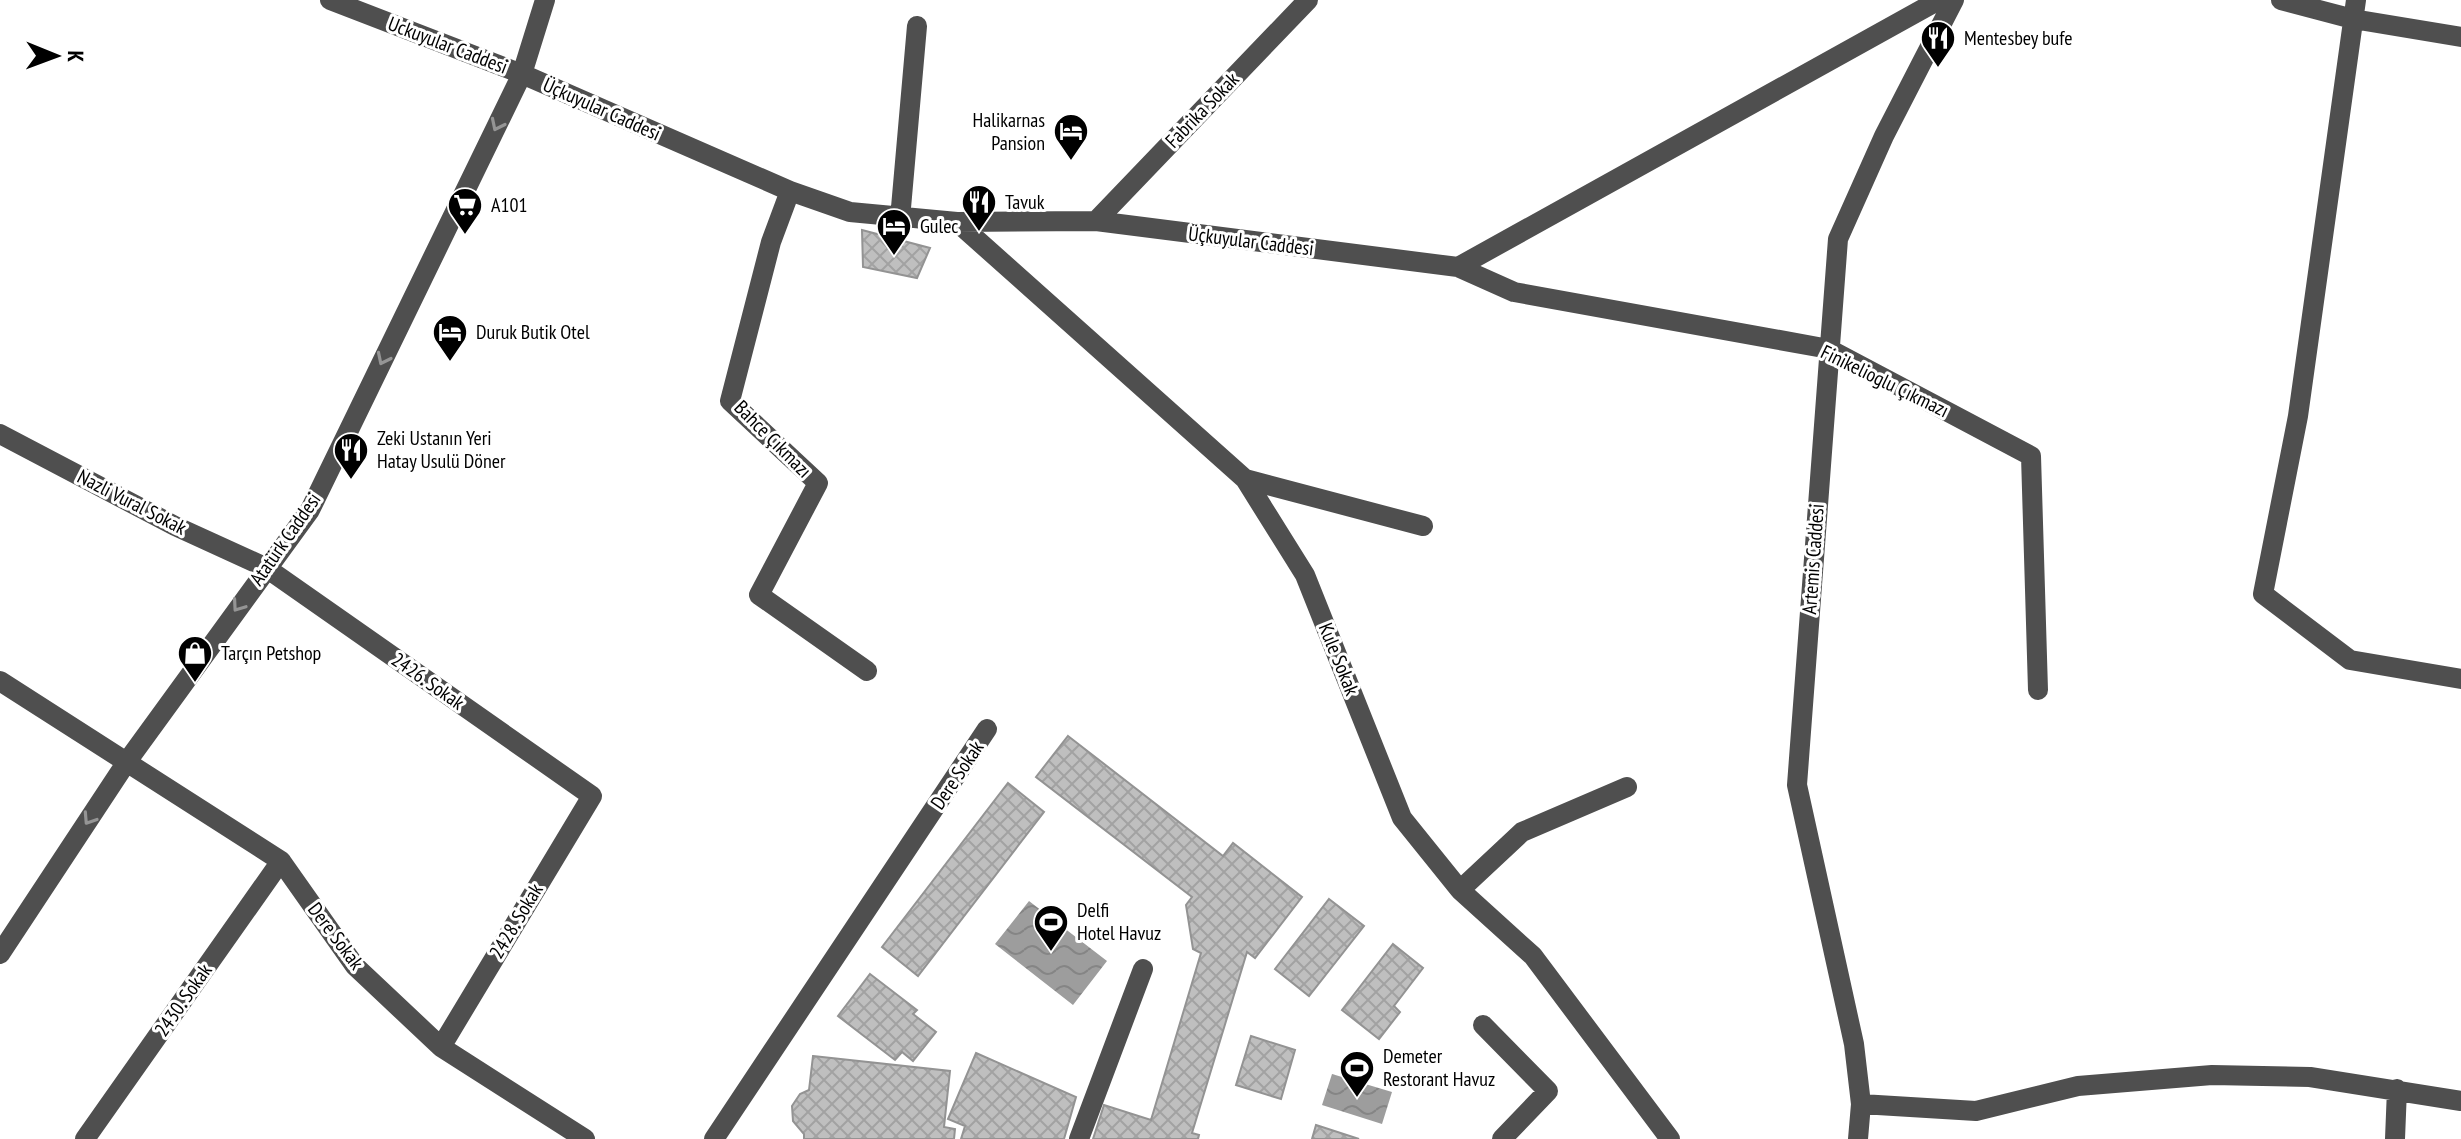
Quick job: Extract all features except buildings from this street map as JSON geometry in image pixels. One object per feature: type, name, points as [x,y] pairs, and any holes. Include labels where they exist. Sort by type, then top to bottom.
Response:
[{"type":"street","name":"Uckuyular Caddesi","points":[[330,0],[522,74]]},
{"type":"street","name":"Atatürk Caddesi","points":[[0,954],[126,763],[265,567],[310,510],[522,74],[545,0]]},
{"type":"street","name":"Fabrika Sokak","points":[[1096,221],[1308,0]]},
{"type":"street","points":[[1458,267],[1939,0]]},
{"type":"street","name":"Artemis Caddesi","points":[[1858,1139],[1861,1104],[1854,1044],[1797,785],[1838,239],[1884,136],[1954,0]]},
{"type":"street","points":[[2281,0],[2354,9],[2461,37]]},
{"type":"street","points":[[2354,9],[2298,416],[2263,594],[2350,660],[2461,679]]},
{"type":"street","points":[[900,219],[917,26]]},
{"type":"street","name":"Üçkuyular Caddesi","points":[[522,74],[790,191],[850,212],[957,222],[1096,221],[1458,267]]},
{"type":"street","name":"Bahce Çıkmazı","points":[[790,191],[771,242],[730,401],[818,483],[759,595],[867,671]]},
{"type":"street","name":"Kule Sokak","points":[[957,222],[1245,479],[1305,575],[1402,818],[1460,890],[1533,956],[1670,1139]]},
{"type":"street","name":"Finikelioglu Çıkmazı","points":[[1458,267],[1514,292],[1829,349],[2031,456],[2038,690]]},
{"type":"street","name":"Nazli Vural Sokak","points":[[0,434],[175,526],[265,567]]},
{"type":"street","points":[[1245,479],[1423,526]]},
{"type":"street","name":"2426. Sokak","points":[[265,567],[592,796]]},
{"type":"street","name":"Dere Sokak","points":[[0,681],[281,861],[355,966],[441,1047],[585,1139]]},
{"type":"street","name":"Dere Sokak","points":[[714,1139],[987,729]]},
{"type":"street","points":[[1460,890],[1522,832],[1627,787]]},
{"type":"street","name":"2428. Sokak","points":[[441,1047],[592,796]]},
{"type":"street","name":"2430. Sokak","points":[[85,1139],[281,861]]},
{"type":"street","points":[[1079,1139],[1143,969]]},
{"type":"street","points":[[1483,1025],[1548,1091],[1502,1139]]},
{"type":"street","points":[[1861,1104],[1976,1111],[2078,1086],[2212,1075],[2310,1077],[2461,1101]]},
{"type":"street","points":[[2395,1139],[2397,1089]]},
{"type":"water","name":"Delfi Hotel Havuz","points":[[1029,901],[1107,961],[1073,1005],[995,944]]},
{"type":"water","name":"Demeter Restorant Havuz","points":[[1332,1074],[1392,1092],[1382,1124],[1322,1105]]},
{"type":"place","name":"Mentesbey bufe","points":[[1938,69]]},
{"type":"place","name":"Halikarnas Pansion","points":[[1071,162]]},
{"type":"place","name":"Tavuk","points":[[979,233]]},
{"type":"place","name":"A101","points":[[465,236]]},
{"type":"place","name":"Gulec","points":[[894,257]]},
{"type":"place","name":"Duruk Butik Otel","points":[[450,363]]},
{"type":"place","name":"Zeki Ustanın Yeri Hatay Usulü Döner","points":[[351,481]]},
{"type":"place","name":"Tarçın Petshop","points":[[195,684]]},
{"type":"place","name":"Delfi Hotel Havuz","points":[[1051,953]]},
{"type":"place","name":"Demeter Restorant Havuz","points":[[1357,1099]]}]
